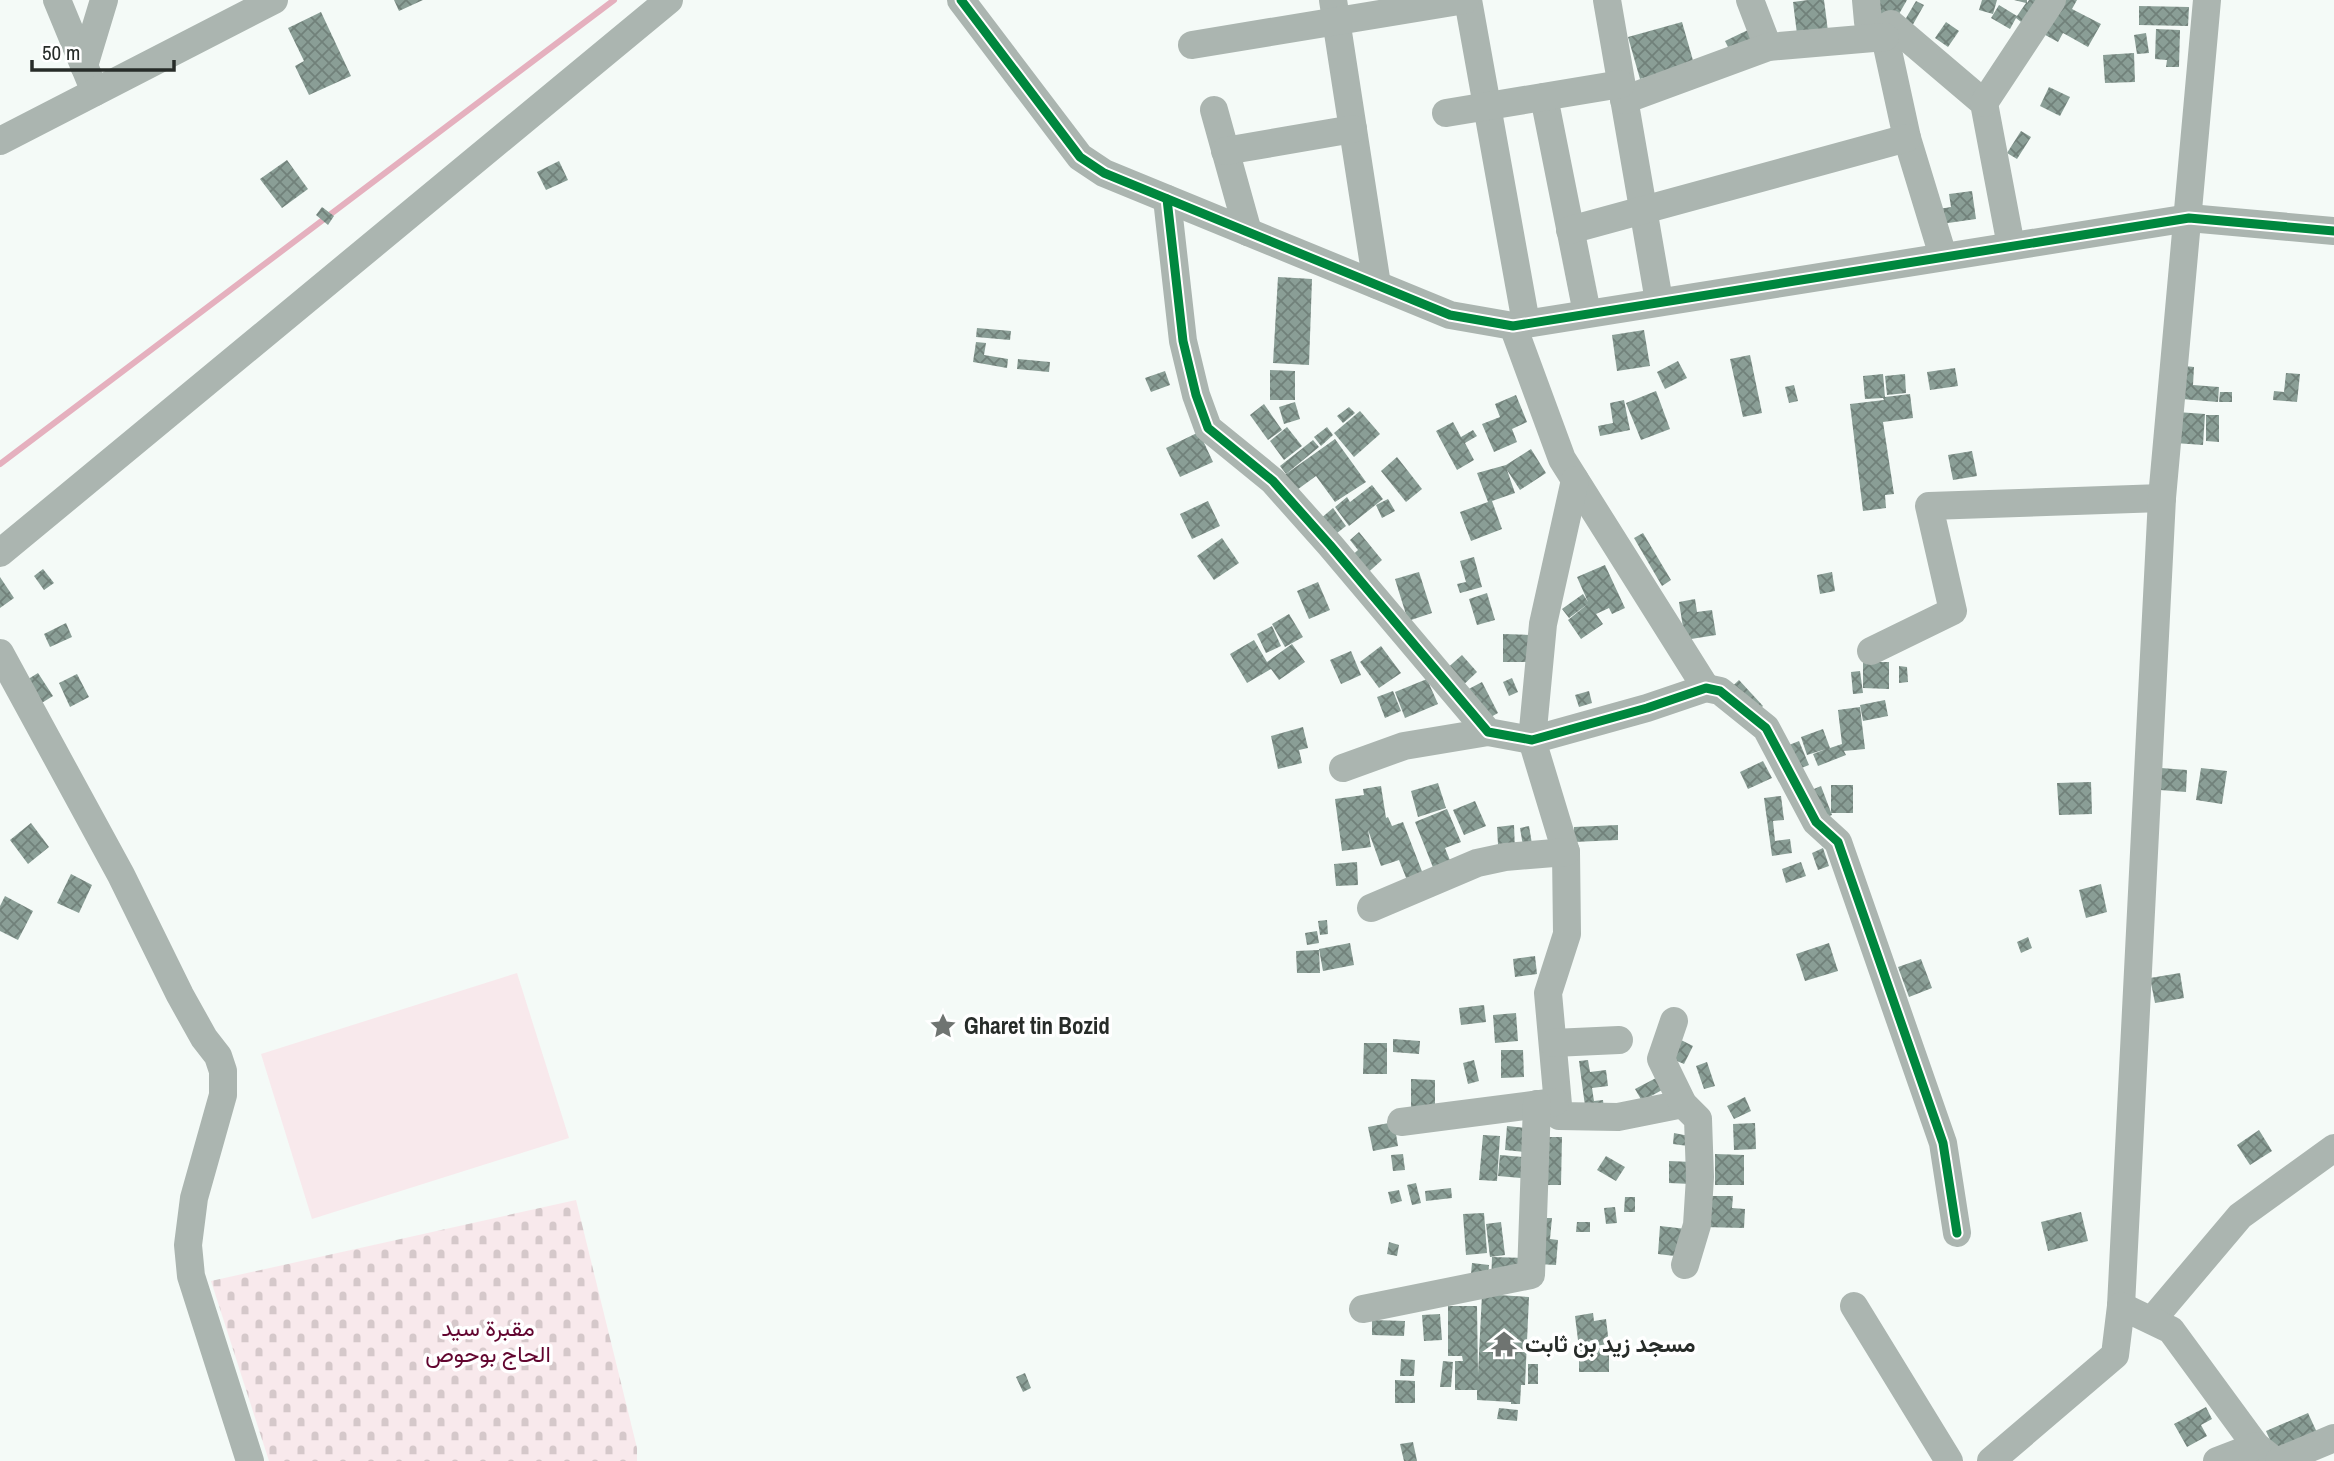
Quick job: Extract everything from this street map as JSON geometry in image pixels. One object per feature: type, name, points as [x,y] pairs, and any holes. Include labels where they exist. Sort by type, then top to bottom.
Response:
[{"type":"street","points":[[57,0],[95,92]]},
{"type":"street","points":[[84,66],[104,0]]},
{"type":"street","points":[[0,141],[274,0]]},
{"type":"street","points":[[0,553],[669,0]]},
{"type":"street","points":[[961,0],[1080,157],[1104,173],[1450,315],[1520,325],[2189,218],[2334,231]]},
{"type":"street","points":[[1192,45],[1335,11],[1466,0],[1487,107],[1520,325],[1562,459],[1706,688]]},
{"type":"street","points":[[1607,0],[1659,301]]},
{"type":"street","points":[[1750,0],[1768,47]]},
{"type":"street","points":[[1866,0],[1868,22],[1885,37],[1907,138],[1943,256]]},
{"type":"street","points":[[1984,103],[2052,0]]},
{"type":"street","points":[[1991,1461],[2115,1354],[2121,1306],[2162,498],[2207,0]]},
{"type":"street","points":[[1335,11],[1377,285]]},
{"type":"street","points":[[1885,37],[1891,24],[1984,103],[2011,246]]},
{"type":"street","points":[[1446,113],[1544,97],[1623,92],[1768,47],[1885,37]]},
{"type":"street","points":[[1544,97],[1587,313]]},
{"type":"street","points":[[1214,110],[1248,232]]},
{"type":"street","points":[[1225,151],[1353,129]]},
{"type":"street","points":[[1570,230],[1907,138]]},
{"type":"street","points":[[1167,198],[1183,341],[1196,395],[1208,428],[1281,490],[1488,732]]},
{"type":"street","points":[[1363,1309],[1531,1276],[1553,1043],[1549,993],[1567,934],[1566,852],[1532,740],[1543,624],[1575,480]]},
{"type":"street","points":[[1871,651],[1953,611],[1929,506],[2162,498]]},
{"type":"street","points":[[0,653],[121,875],[180,995],[204,1038],[218,1056],[223,1071],[223,1095],[194,1198],[188,1245],[191,1276],[250,1461]]},
{"type":"street","points":[[1343,768],[1404,746],[1488,732],[1532,740],[1647,708],[1706,688],[1720,691],[1766,728],[1816,822],[1838,842],[1942,1143],[1957,1233]]},
{"type":"street","points":[[1371,908],[1477,863],[1505,857],[1566,852]]},
{"type":"street","points":[[1674,1020],[1661,1059],[1683,1104],[1698,1119],[1700,1177],[1697,1225],[1685,1265]]},
{"type":"street","points":[[1553,1043],[1619,1040]]},
{"type":"street","points":[[1547,1103],[1559,1116],[1618,1117],[1683,1104]]},
{"type":"street","points":[[1401,1122],[1547,1103]]},
{"type":"street","points":[[2152,1320],[2240,1216],[2334,1148]]},
{"type":"street","points":[[1854,1306],[1949,1461]]},
{"type":"street","points":[[2121,1306],[2171,1330],[2270,1456]]},
{"type":"street","points":[[2217,1461],[2270,1456],[2334,1438]]},
{"type":"green space","points":[[517,973],[569,1138],[312,1219],[261,1054]]},
{"type":"green space","name":"مقبرة سيد الحاج بوحوص","points":[[576,1200],[637,1448],[637,1461],[269,1461],[211,1281]]},
{"type":"building","points":[[394,0],[423,0],[399,11]]},
{"type":"building","points":[[1824,0],[1829,39],[1798,42],[1793,2]]},
{"type":"building","points":[[1872,0],[1907,0],[1891,28]]},
{"type":"building","points":[[1982,0],[1997,0],[1993,14],[1979,10]]},
{"type":"building","points":[[2014,0],[2027,0],[2027,3],[2029,0],[2037,0],[2025,25],[2016,18],[2010,29],[1991,18],[1999,5],[2017,16],[2026,3]]},
{"type":"building","points":[[2056,0],[2077,0],[2072,9],[2101,24],[2088,47],[2063,33],[2058,42],[2038,31]]},
{"type":"building","points":[[1916,1],[1924,5],[1907,35],[1899,30]]},
{"type":"building","points":[[2139,6],[2189,7],[2188,26],[2139,25]]},
{"type":"building","points":[[321,12],[351,76],[309,95],[295,66],[304,61],[288,28]]},
{"type":"building","points":[[1682,22],[1694,64],[1640,79],[1628,37]]},
{"type":"building","points":[[1946,22],[1959,31],[1948,47],[1935,38]]},
{"type":"building","points":[[2156,29],[2180,30],[2179,67],[2166,67],[2167,60],[2155,59]]},
{"type":"building","points":[[1748,30],[1755,44],[1732,55],[1725,41]]},
{"type":"building","points":[[2146,33],[2149,53],[2137,54],[2134,35]]},
{"type":"building","points":[[2134,53],[2135,82],[2105,83],[2103,55]]},
{"type":"building","points":[[2049,87],[2070,97],[2060,116],[2040,106]]},
{"type":"building","points":[[2021,131],[2031,137],[2017,159],[2007,153]]},
{"type":"building","points":[[287,160],[308,189],[282,208],[260,179]]},
{"type":"building","points":[[559,161],[568,180],[546,190],[537,172]]},
{"type":"building","points":[[1972,191],[1976,219],[1941,224],[1939,209],[1951,207],[1949,194]]},
{"type":"building","points":[[322,207],[334,216],[328,225],[316,215]]},
{"type":"building","points":[[1278,277],[1312,279],[1309,365],[1273,363]]},
{"type":"building","points":[[977,328],[1011,331],[1010,340],[976,337]]},
{"type":"building","points":[[1644,330],[1650,366],[1617,371],[1612,335]]},
{"type":"building","points":[[976,342],[986,343],[984,355],[1008,359],[1007,368],[973,362]]},
{"type":"building","points":[[1750,355],[1762,413],[1743,417],[1730,359]]},
{"type":"building","points":[[1018,359],[1050,362],[1049,372],[1017,369]]},
{"type":"building","points":[[1678,361],[1687,378],[1665,389],[1657,372]]},
{"type":"building","points":[[2185,366],[2194,367],[2193,385],[2219,387],[2218,402],[2182,399]]},
{"type":"building","points":[[1955,368],[1958,386],[1930,390],[1927,372]]},
{"type":"building","points":[[1270,370],[1295,371],[1295,400],[1270,400]]},
{"type":"building","points":[[1165,371],[1170,385],[1151,392],[1145,378]]},
{"type":"building","points":[[2286,373],[2300,374],[2297,402],[2273,400],[2274,391],[2284,392]]},
{"type":"building","points":[[1883,374],[1885,397],[1910,394],[1913,418],[1883,422],[1894,494],[1885,495],[1886,508],[1863,511],[1850,404],[1884,400],[1865,399],[1863,376]]},
{"type":"building","points":[[1905,374],[1906,393],[1887,395],[1885,376]]},
{"type":"building","points":[[1794,385],[1798,401],[1789,403],[1785,387]]},
{"type":"building","points":[[1656,391],[1670,429],[1641,440],[1626,403]]},
{"type":"building","points":[[2220,392],[2232,392],[2232,402],[2219,402]]},
{"type":"building","points":[[1516,395],[1527,422],[1512,429],[1517,442],[1494,452],[1482,424],[1500,417],[1495,404]]},
{"type":"building","points":[[1624,400],[1630,430],[1600,436],[1598,426],[1613,423],[1610,403]]},
{"type":"building","points":[[1295,402],[1300,419],[1284,424],[1279,407]]},
{"type":"building","points":[[1264,404],[1282,430],[1268,440],[1250,415]]},
{"type":"building","points":[[1349,407],[1355,413],[1343,423],[1337,416]]},
{"type":"building","points":[[1360,411],[1380,434],[1354,457],[1334,433]]},
{"type":"building","points":[[2177,412],[2205,414],[2203,445],[2175,443]]},
{"type":"building","points":[[2206,415],[2219,415],[2219,442],[2206,441]]},
{"type":"building","points":[[1453,422],[1461,437],[1473,430],[1477,436],[1465,443],[1474,460],[1457,470],[1436,431]]},
{"type":"building","points":[[1287,427],[1302,446],[1284,460],[1270,441]]},
{"type":"building","points":[[1327,427],[1333,435],[1321,446],[1314,437]]},
{"type":"building","points":[[1199,432],[1213,462],[1180,477],[1166,448]]},
{"type":"building","points":[[1335,439],[1366,482],[1335,502],[1316,476],[1290,495],[1279,479]]},
{"type":"building","points":[[1313,440],[1319,447],[1286,474],[1280,466]]},
{"type":"building","points":[[1531,449],[1546,473],[1520,490],[1507,470],[1515,493],[1492,501],[1502,529],[1471,541],[1460,512],[1488,502],[1477,473],[1506,465]]},
{"type":"building","points":[[1972,451],[1977,476],[1953,480],[1948,455]]},
{"type":"building","points":[[1397,457],[1422,489],[1406,502],[1381,471]]},
{"type":"building","points":[[1372,485],[1383,499],[1349,526],[1335,507],[1347,497],[1350,502]]},
{"type":"building","points":[[1388,499],[1395,511],[1382,518],[1376,505]]},
{"type":"building","points":[[1208,501],[1220,526],[1192,539],[1180,514]]},
{"type":"building","points":[[1333,508],[1346,526],[1332,537],[1319,520]]},
{"type":"building","points":[[1359,532],[1382,560],[1363,577],[1348,559],[1358,550],[1350,540]]},
{"type":"building","points":[[1643,533],[1671,580],[1662,586],[1634,538]]},
{"type":"building","points":[[1222,538],[1239,563],[1214,580],[1197,556]]},
{"type":"building","points":[[1474,557],[1482,587],[1460,593],[1457,584],[1466,582],[1460,561]]},
{"type":"building","points":[[1605,565],[1625,608],[1612,614],[1609,608],[1596,614],[1603,624],[1581,639],[1568,620],[1589,603],[1569,618],[1562,609],[1583,594],[1588,602],[1577,577]]},
{"type":"building","points":[[43,569],[54,583],[44,590],[34,576]]},
{"type":"building","points":[[1419,572],[1432,613],[1408,621],[1395,579]]},
{"type":"building","points":[[1832,572],[1835,591],[1820,594],[1817,575]]},
{"type":"building","points":[[0,577],[14,598],[0,608]]},
{"type":"building","points":[[1318,582],[1330,610],[1309,619],[1297,591]]},
{"type":"building","points":[[1487,593],[1495,620],[1477,625],[1469,599]]},
{"type":"building","points":[[1695,599],[1697,612],[1712,610],[1716,635],[1685,640],[1679,602]]},
{"type":"building","points":[[1289,614],[1303,637],[1285,647],[1272,624]]},
{"type":"building","points":[[66,623],[72,637],[50,647],[44,634]]},
{"type":"building","points":[[1272,626],[1281,646],[1266,653],[1257,634]]},
{"type":"building","points":[[1503,634],[1530,635],[1530,662],[1503,662]]},
{"type":"building","points":[[1254,640],[1267,662],[1292,644],[1305,662],[1279,680],[1271,669],[1247,683],[1230,654]]},
{"type":"building","points":[[1381,646],[1401,673],[1379,688],[1360,662]]},
{"type":"building","points":[[1351,651],[1361,675],[1341,684],[1330,660]]},
{"type":"building","points":[[1462,655],[1477,672],[1459,689],[1444,671]]},
{"type":"building","points":[[1863,662],[1889,662],[1889,689],[1863,688]]},
{"type":"building","points":[[1899,666],[1907,667],[1908,682],[1899,683]]},
{"type":"building","points":[[1860,671],[1863,693],[1853,694],[1851,672]]},
{"type":"building","points":[[38,673],[53,696],[40,704],[25,681]]},
{"type":"building","points":[[77,674],[89,697],[70,707],[59,683]]},
{"type":"building","points":[[1512,678],[1518,692],[1509,696],[1503,682]]},
{"type":"building","points":[[1427,679],[1438,704],[1405,718],[1395,692]]},
{"type":"building","points":[[1739,680],[1763,706],[1748,720],[1725,693]]},
{"type":"building","points":[[1482,682],[1498,713],[1480,723],[1463,692]]},
{"type":"building","points":[[1393,691],[1401,711],[1385,718],[1377,697]]},
{"type":"building","points":[[1589,691],[1592,703],[1579,707],[1575,695]]},
{"type":"building","points":[[1885,700],[1888,716],[1863,721],[1860,705]]},
{"type":"building","points":[[1860,707],[1865,749],[1844,751],[1846,755],[1818,766],[1813,754],[1826,749],[1807,755],[1801,737],[1823,729],[1830,748],[1842,744],[1838,710]]},
{"type":"building","points":[[1303,727],[1308,748],[1299,750],[1302,763],[1278,769],[1271,736]]},
{"type":"building","points":[[1799,741],[1809,765],[1784,775],[1774,751]]},
{"type":"building","points":[[1763,761],[1772,778],[1748,789],[1740,772]]},
{"type":"building","points":[[2161,768],[2187,770],[2186,792],[2160,790]]},
{"type":"building","points":[[2201,768],[2227,771],[2222,804],[2196,800]]},
{"type":"building","points":[[2091,782],[2092,814],[2059,815],[2057,783]]},
{"type":"building","points":[[1438,783],[1446,808],[1418,817],[1411,791]]},
{"type":"building","points":[[1831,785],[1853,785],[1853,813],[1831,813]]},
{"type":"building","points":[[1381,786],[1386,818],[1388,817],[1392,826],[1403,822],[1423,874],[1407,880],[1399,860],[1381,866],[1368,830],[1371,847],[1342,851],[1335,799],[1364,795],[1363,789]]},
{"type":"building","points":[[1821,786],[1832,815],[1813,822],[1802,794]]},
{"type":"building","points":[[1781,796],[1784,820],[1773,821],[1775,841],[1790,839],[1792,853],[1772,856],[1764,798]]},
{"type":"building","points":[[1475,801],[1486,826],[1464,835],[1453,810]]},
{"type":"building","points":[[1447,809],[1461,842],[1445,848],[1453,868],[1436,875],[1415,822]]},
{"type":"building","points":[[31,823],[49,847],[28,864],[10,840]]},
{"type":"building","points":[[1514,825],[1515,850],[1499,861],[1497,827]]},
{"type":"building","points":[[1618,825],[1618,840],[1574,842],[1574,827]]},
{"type":"building","points":[[1529,826],[1532,844],[1523,846],[1520,828]]},
{"type":"building","points":[[1823,848],[1829,866],[1818,870],[1812,853]]},
{"type":"building","points":[[1357,862],[1358,885],[1336,886],[1334,864]]},
{"type":"building","points":[[1801,862],[1806,876],[1786,883],[1782,869]]},
{"type":"building","points":[[71,874],[92,885],[79,913],[57,903]]},
{"type":"building","points":[[2101,884],[2107,912],[2086,918],[2079,890]]},
{"type":"building","points":[[5,896],[33,911],[18,940],[0,931],[0,906]]},
{"type":"building","points":[[1327,920],[1328,934],[1320,935],[1318,921]]},
{"type":"building","points":[[1317,931],[1319,943],[1307,945],[1305,933]]},
{"type":"building","points":[[2028,937],[2032,948],[2021,953],[2017,942]]},
{"type":"building","points":[[1350,943],[1354,965],[1323,971],[1319,949]]},
{"type":"building","points":[[1829,943],[1838,971],[1805,981],[1796,954]]},
{"type":"building","points":[[1319,950],[1320,973],[1297,973],[1296,951]]},
{"type":"building","points":[[1535,956],[1537,974],[1515,977],[1513,959]]},
{"type":"building","points":[[1921,959],[1932,988],[1909,997],[1898,967]]},
{"type":"building","points":[[2180,973],[2184,998],[2155,1003],[2150,978]]},
{"type":"building","points":[[1484,1005],[1486,1022],[1461,1025],[1459,1008]]},
{"type":"building","points":[[1516,1013],[1518,1041],[1495,1043],[1493,1015]]},
{"type":"building","points":[[1393,1039],[1420,1041],[1419,1054],[1393,1052]]},
{"type":"building","points":[[1679,1039],[1693,1046],[1684,1064],[1670,1058]]},
{"type":"building","points":[[1364,1043],[1387,1043],[1387,1074],[1363,1074]]},
{"type":"building","points":[[1501,1050],[1523,1050],[1524,1077],[1501,1078]]},
{"type":"building","points":[[1474,1060],[1479,1081],[1468,1084],[1463,1063]]},
{"type":"building","points":[[1588,1060],[1590,1072],[1606,1070],[1608,1086],[1592,1088],[1594,1101],[1603,1100],[1605,1118],[1587,1121],[1579,1061]]},
{"type":"building","points":[[1707,1062],[1715,1086],[1704,1089],[1696,1066]]},
{"type":"building","points":[[1656,1078],[1662,1090],[1642,1101],[1635,1089]]},
{"type":"building","points":[[1411,1079],[1435,1080],[1435,1116],[1411,1109]]},
{"type":"building","points":[[1745,1097],[1751,1111],[1734,1119],[1727,1106]]},
{"type":"building","points":[[1394,1122],[1398,1146],[1373,1151],[1368,1127]]},
{"type":"building","points":[[1755,1123],[1756,1149],[1734,1150],[1733,1124]]},
{"type":"building","points":[[1507,1126],[1527,1128],[1525,1152],[1505,1150]]},
{"type":"building","points":[[2259,1130],[2272,1151],[2250,1165],[2237,1145]]},
{"type":"building","points":[[1674,1133],[1689,1136],[1688,1146],[1673,1144]]},
{"type":"building","points":[[1483,1135],[1500,1136],[1497,1181],[1479,1180]]},
{"type":"building","points":[[1543,1137],[1562,1137],[1561,1185],[1542,1185]]},
{"type":"building","points":[[1403,1154],[1405,1170],[1393,1171],[1391,1155]]},
{"type":"building","points":[[1715,1154],[1744,1155],[1744,1185],[1715,1185]]},
{"type":"building","points":[[1500,1155],[1523,1157],[1521,1178],[1498,1176]]},
{"type":"building","points":[[1606,1156],[1625,1167],[1616,1181],[1597,1170]]},
{"type":"building","points":[[1669,1161],[1692,1162],[1691,1184],[1669,1183]]},
{"type":"building","points":[[1416,1183],[1421,1203],[1412,1205],[1407,1185]]},
{"type":"building","points":[[1451,1188],[1452,1198],[1426,1201],[1425,1191]]},
{"type":"building","points":[[1399,1190],[1402,1201],[1391,1204],[1388,1192]]},
{"type":"building","points":[[1704,1196],[1733,1196],[1732,1208],[1745,1209],[1744,1228],[1703,1227]]},
{"type":"building","points":[[1625,1197],[1635,1197],[1635,1212],[1624,1212]]},
{"type":"building","points":[[1615,1207],[1617,1223],[1606,1224],[1604,1208]]},
{"type":"building","points":[[2081,1212],[2088,1241],[2048,1251],[2041,1222]]},
{"type":"building","points":[[1484,1213],[1487,1253],[1466,1255],[1463,1214]]},
{"type":"building","points":[[1542,1218],[1552,1218],[1550,1239],[1558,1240],[1556,1265],[1538,1264]]},
{"type":"building","points":[[1501,1222],[1505,1255],[1490,1257],[1486,1224]]},
{"type":"building","points":[[1577,1222],[1590,1222],[1590,1232],[1576,1232]]},
{"type":"building","points":[[1660,1226],[1686,1229],[1683,1257],[1658,1254]]},
{"type":"building","points":[[1389,1242],[1399,1245],[1397,1256],[1387,1254]]},
{"type":"building","points":[[1492,1257],[1528,1258],[1491,1286]]},
{"type":"building","points":[[1472,1263],[1489,1265],[1487,1287],[1470,1285]]},
{"type":"building","points":[[1482,1294],[1529,1297],[1525,1385],[1521,1385],[1520,1404],[1477,1400],[1477,1390],[1455,1390],[1455,1361],[1463,1361],[1462,1356],[1448,1356],[1448,1306],[1477,1306],[1478,1374]]},
{"type":"building","points":[[1593,1313],[1594,1321],[1606,1319],[1609,1344],[1579,1348],[1575,1316]]},
{"type":"building","points":[[1440,1314],[1442,1340],[1424,1341],[1422,1315]]},
{"type":"building","points":[[1372,1320],[1405,1321],[1404,1336],[1372,1335]]},
{"type":"building","points":[[1579,1348],[1609,1348],[1609,1372],[1579,1372]]},
{"type":"building","points":[[1401,1359],[1415,1360],[1414,1376],[1400,1376]]},
{"type":"building","points":[[1443,1361],[1453,1362],[1451,1387],[1440,1387]]},
{"type":"building","points":[[1528,1364],[1538,1364],[1538,1384],[1528,1384]]},
{"type":"building","points":[[1025,1373],[1031,1388],[1023,1392],[1016,1377]]},
{"type":"building","points":[[1395,1380],[1415,1381],[1415,1403],[1395,1403]]},
{"type":"building","points":[[2206,1407],[2212,1419],[2201,1425],[2207,1436],[2187,1447],[2174,1424]]},
{"type":"building","points":[[1499,1408],[1518,1410],[1517,1421],[1497,1419]]},
{"type":"building","points":[[2308,1413],[2320,1439],[2278,1458],[2266,1431]]},
{"type":"building","points":[[1413,1442],[1417,1461],[1404,1461],[1400,1444]]},
{"type":"waterway","points":[[0,464],[614,0]]},
{"type":"cycle path","points":[[961,0],[1080,157],[1104,173],[1450,315],[1513,326],[2189,218],[2334,231]]},
{"type":"cycle path","points":[[1167,199],[1183,341],[1196,395],[1208,428],[1273,481],[1488,732],[1532,740],[1647,708],[1706,688],[1720,691],[1766,728],[1816,822],[1838,842],[1943,1143],[1957,1233]]},
{"type":"place","name":"Gharet tin Bozid","points":[[943,1026]]},
{"type":"place","name":"مسجد زيد بن ثابت","points":[[1504,1344]]}]
